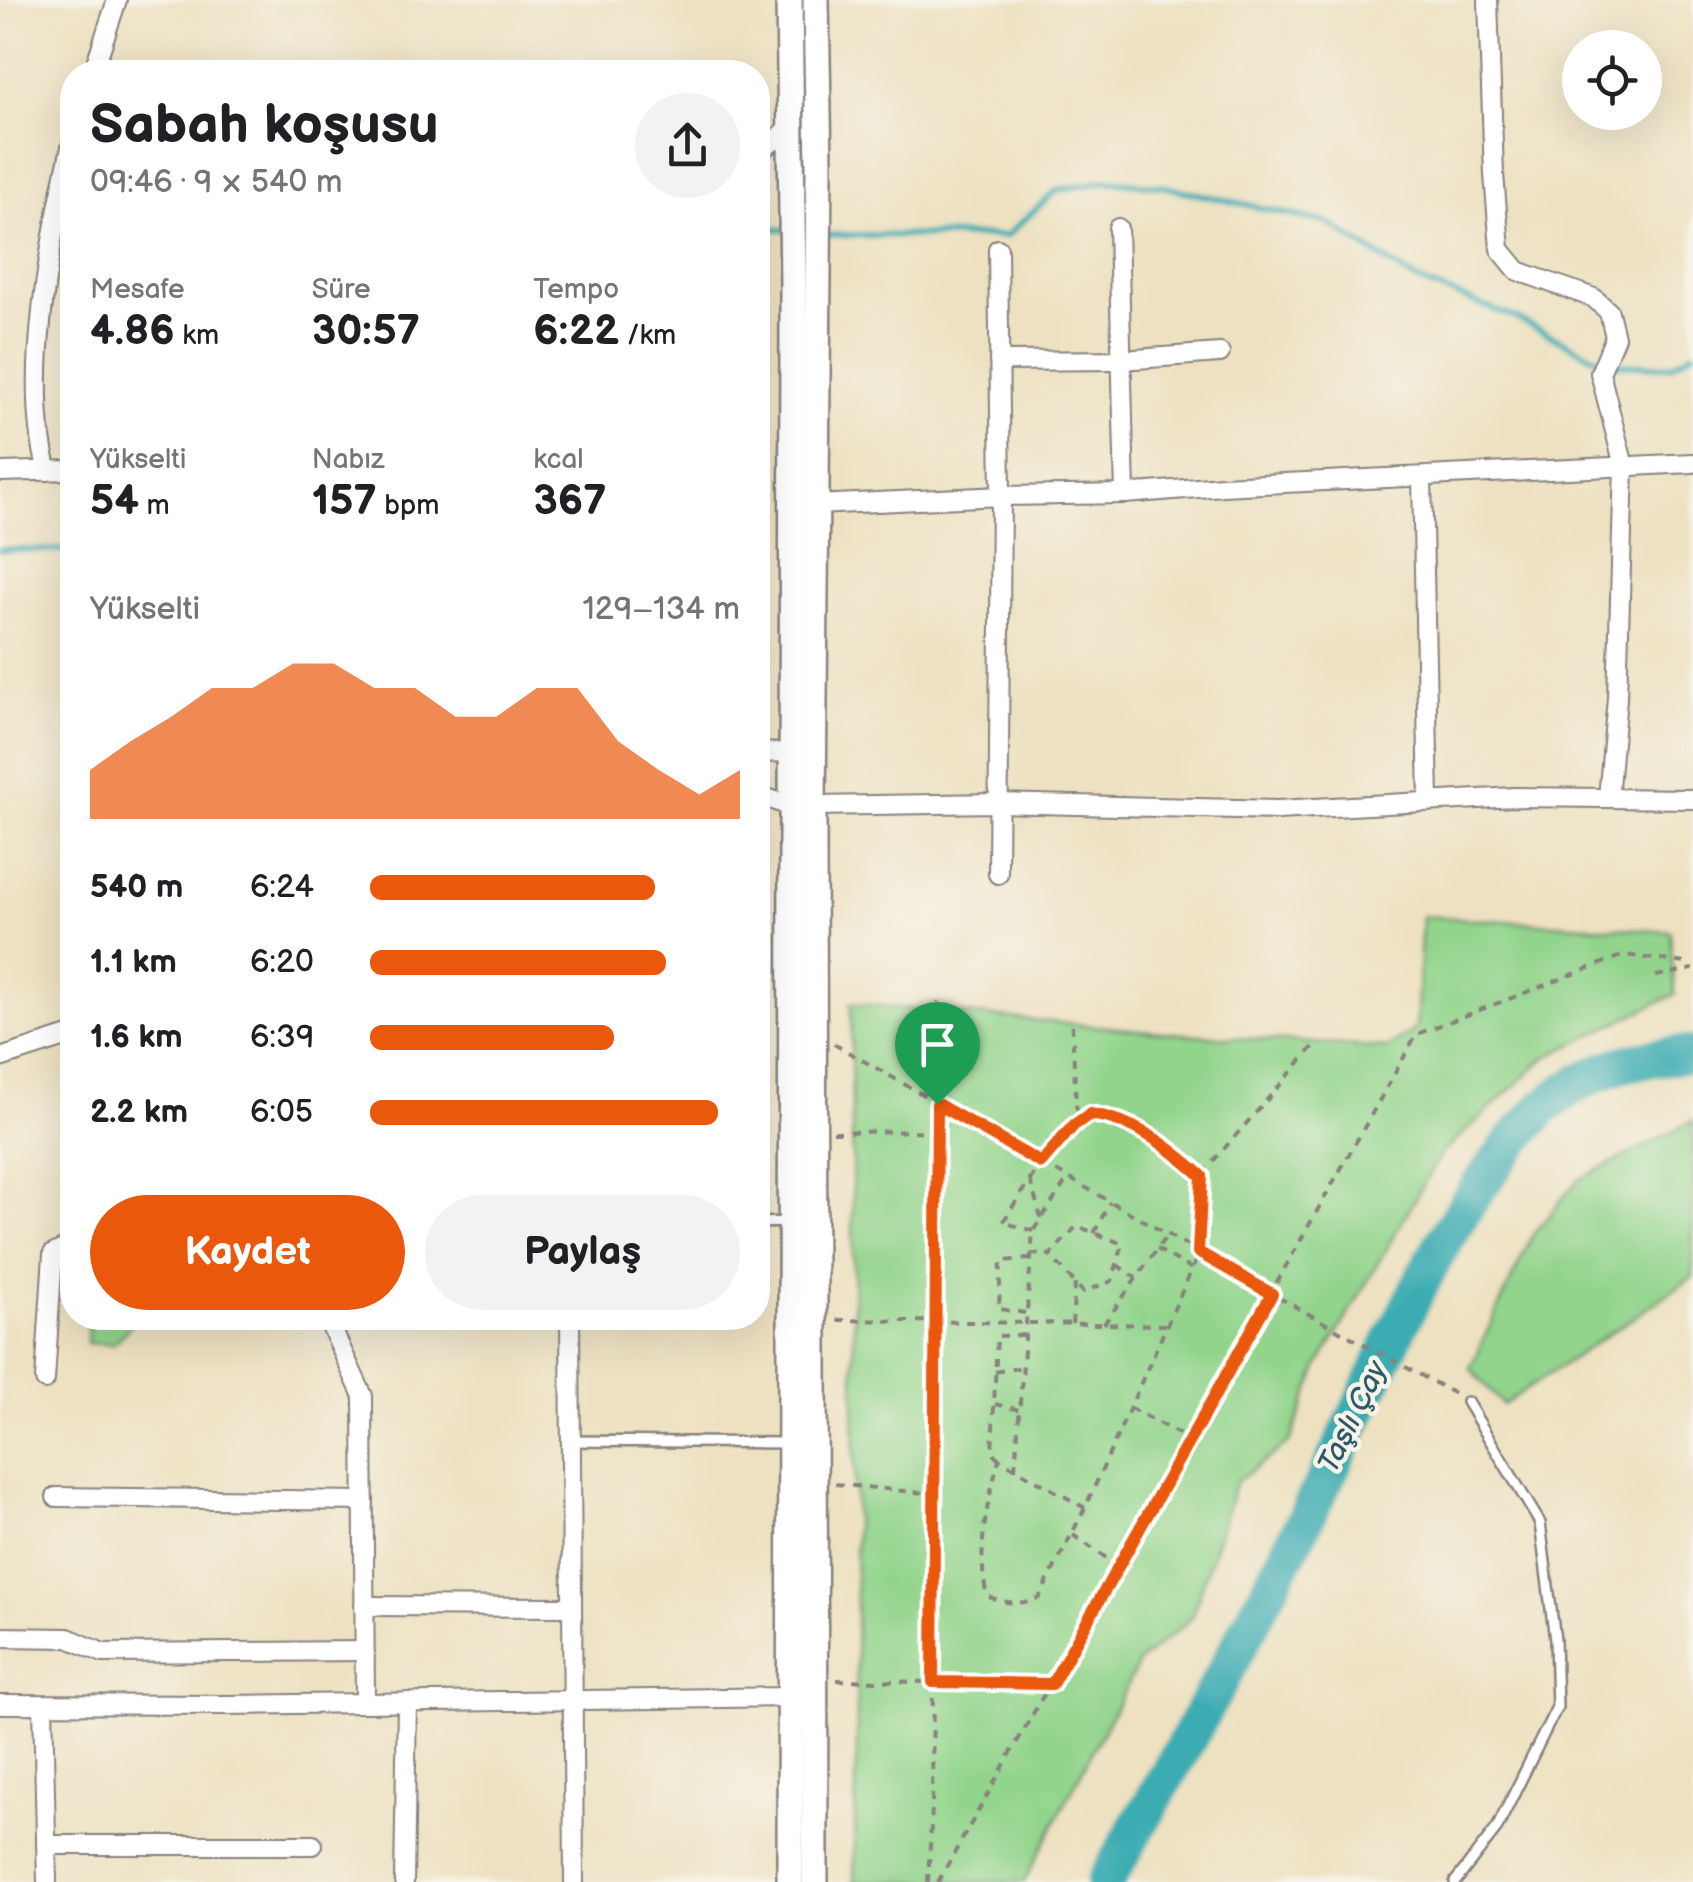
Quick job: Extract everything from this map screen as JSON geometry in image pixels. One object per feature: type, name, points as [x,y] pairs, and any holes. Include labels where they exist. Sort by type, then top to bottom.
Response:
[{"type":"main road","points":[[789,0],[792,164],[806,284],[815,505],[801,806],[792,1222],[790,1882]]},
{"type":"main road","points":[[815,1882],[813,1031],[801,806],[790,752],[806,284],[819,167],[816,0]]},
{"type":"street","points":[[97,60],[117,0]]},
{"type":"street","points":[[1488,0],[1500,248],[1518,271],[1594,298],[1609,312],[1615,337],[1600,372],[1624,466],[1617,698],[1608,798]]},
{"type":"street","points":[[770,144],[792,127]]},
{"type":"street","points":[[48,471],[39,423],[41,339],[60,196]]},
{"type":"street","points":[[1118,228],[1125,494]]},
{"type":"street","points":[[998,249],[998,874]]},
{"type":"street","points":[[999,361],[1122,360],[1220,352]]},
{"type":"street","points":[[815,505],[1125,494],[1693,462]]},
{"type":"street","points":[[0,472],[60,470]]},
{"type":"street","points":[[1422,478],[1429,800]]},
{"type":"street","points":[[770,753],[790,752]]},
{"type":"street","points":[[770,798],[801,806],[996,804],[1278,810],[1429,800],[1693,799]]},
{"type":"street","points":[[0,1058],[60,1039]]},
{"type":"street","points":[[45,1380],[53,1254],[60,1251]]},
{"type":"street","points":[[333,1330],[363,1396],[364,1702]]},
{"type":"street","points":[[570,1330],[574,1882]]},
{"type":"street","points":[[56,1497],[364,1501]]},
{"type":"street","points":[[364,1606],[572,1606]]},
{"type":"street","points":[[0,1636],[68,1638],[103,1653],[364,1651]]},
{"type":"street","points":[[0,1704],[791,1697]]},
{"type":"street","points":[[404,1882],[407,1702]]},
{"type":"street","points":[[43,1705],[47,1882]]},
{"type":"street","points":[[46,1845],[313,1845]]},
{"type":"lane","points":[[770,1223],[792,1222]]},
{"type":"lane","points":[[1454,1882],[1497,1828],[1557,1707],[1555,1640],[1540,1523],[1467,1402]]},
{"type":"lane","points":[[571,1441],[792,1443]]},
{"type":"path","points":[[938,1882],[1418,1034],[1624,955],[1685,963]]},
{"type":"path","points":[[1656,976],[1693,969]]},
{"type":"path","points":[[928,1882],[938,1001]]},
{"type":"path","points":[[1072,1025],[1076,1106],[1082,1120]]},
{"type":"path","points":[[813,1031],[1167,1235],[1454,1392]]},
{"type":"path","points":[[999,1459],[982,1540],[982,1575],[987,1596],[999,1602],[1024,1604],[1039,1598],[1072,1535],[1192,1270],[1198,1252],[1202,1176],[1316,1044]]},
{"type":"path","points":[[1032,1231],[1003,1222],[1041,1163],[1090,1114],[1116,1118],[1166,1144],[1202,1176]]},
{"type":"path","points":[[813,1132],[937,1131]]},
{"type":"path","points":[[1016,1469],[1032,1231],[1068,1178]]},
{"type":"path","points":[[1030,1180],[1041,1218]]},
{"type":"path","points":[[1094,1232],[1110,1202]]},
{"type":"path","points":[[1026,1313],[999,1310],[1001,1261],[1050,1255],[1077,1226],[1123,1244],[1112,1281],[1083,1292],[1050,1255]]},
{"type":"path","points":[[1104,1324],[1167,1235]]},
{"type":"path","points":[[1157,1250],[1192,1270]]},
{"type":"path","points":[[1117,1265],[1136,1278]]},
{"type":"path","points":[[1072,1324],[1075,1283]]},
{"type":"path","points":[[814,1320],[1167,1325]]},
{"type":"path","points":[[1025,1336],[997,1336],[992,1452],[1085,1508]]},
{"type":"path","points":[[995,1372],[1023,1368]]},
{"type":"path","points":[[994,1404],[1020,1410]]},
{"type":"path","points":[[1130,1408],[1190,1440]]},
{"type":"path","points":[[814,1482],[934,1494]]},
{"type":"path","points":[[1072,1535],[1118,1566]]},
{"type":"path","points":[[815,1680],[1052,1684]]},
{"type":"green space","points":[[1422,916],[1670,931],[1675,994],[1545,1058],[1441,1154],[1319,1365],[1290,1442],[1236,1482],[1191,1619],[1139,1662],[1024,1882],[854,1882],[857,1734],[851,1003],[1181,1034],[1387,1048],[1416,1028]]},
{"type":"green space","points":[[1693,1121],[1693,1277],[1503,1405],[1470,1368],[1532,1236],[1577,1181]]},
{"type":"green space","points":[[88,1330],[126,1330],[113,1344],[87,1343]]},
{"type":"waterway","points":[[826,235],[1006,236],[1057,190],[1107,181],[1162,186],[1328,223],[1418,281],[1516,318],[1608,364],[1670,366],[1693,352]]},
{"type":"waterway","points":[[770,228],[784,230]]},
{"type":"waterway","points":[[0,550],[60,550]]},
{"type":"waterway","name":"Taşlı Çay","points":[[1105,1882],[1252,1622],[1410,1305],[1475,1192],[1534,1118],[1562,1093],[1615,1067],[1653,1058],[1693,1055]]},
{"type":"route","points":[[937,1104],[1041,1163],[1074,1125],[1090,1114],[1116,1118],[1166,1144],[1202,1176],[1198,1252],[1272,1294],[1052,1684],[933,1682],[937,1104]]}]
